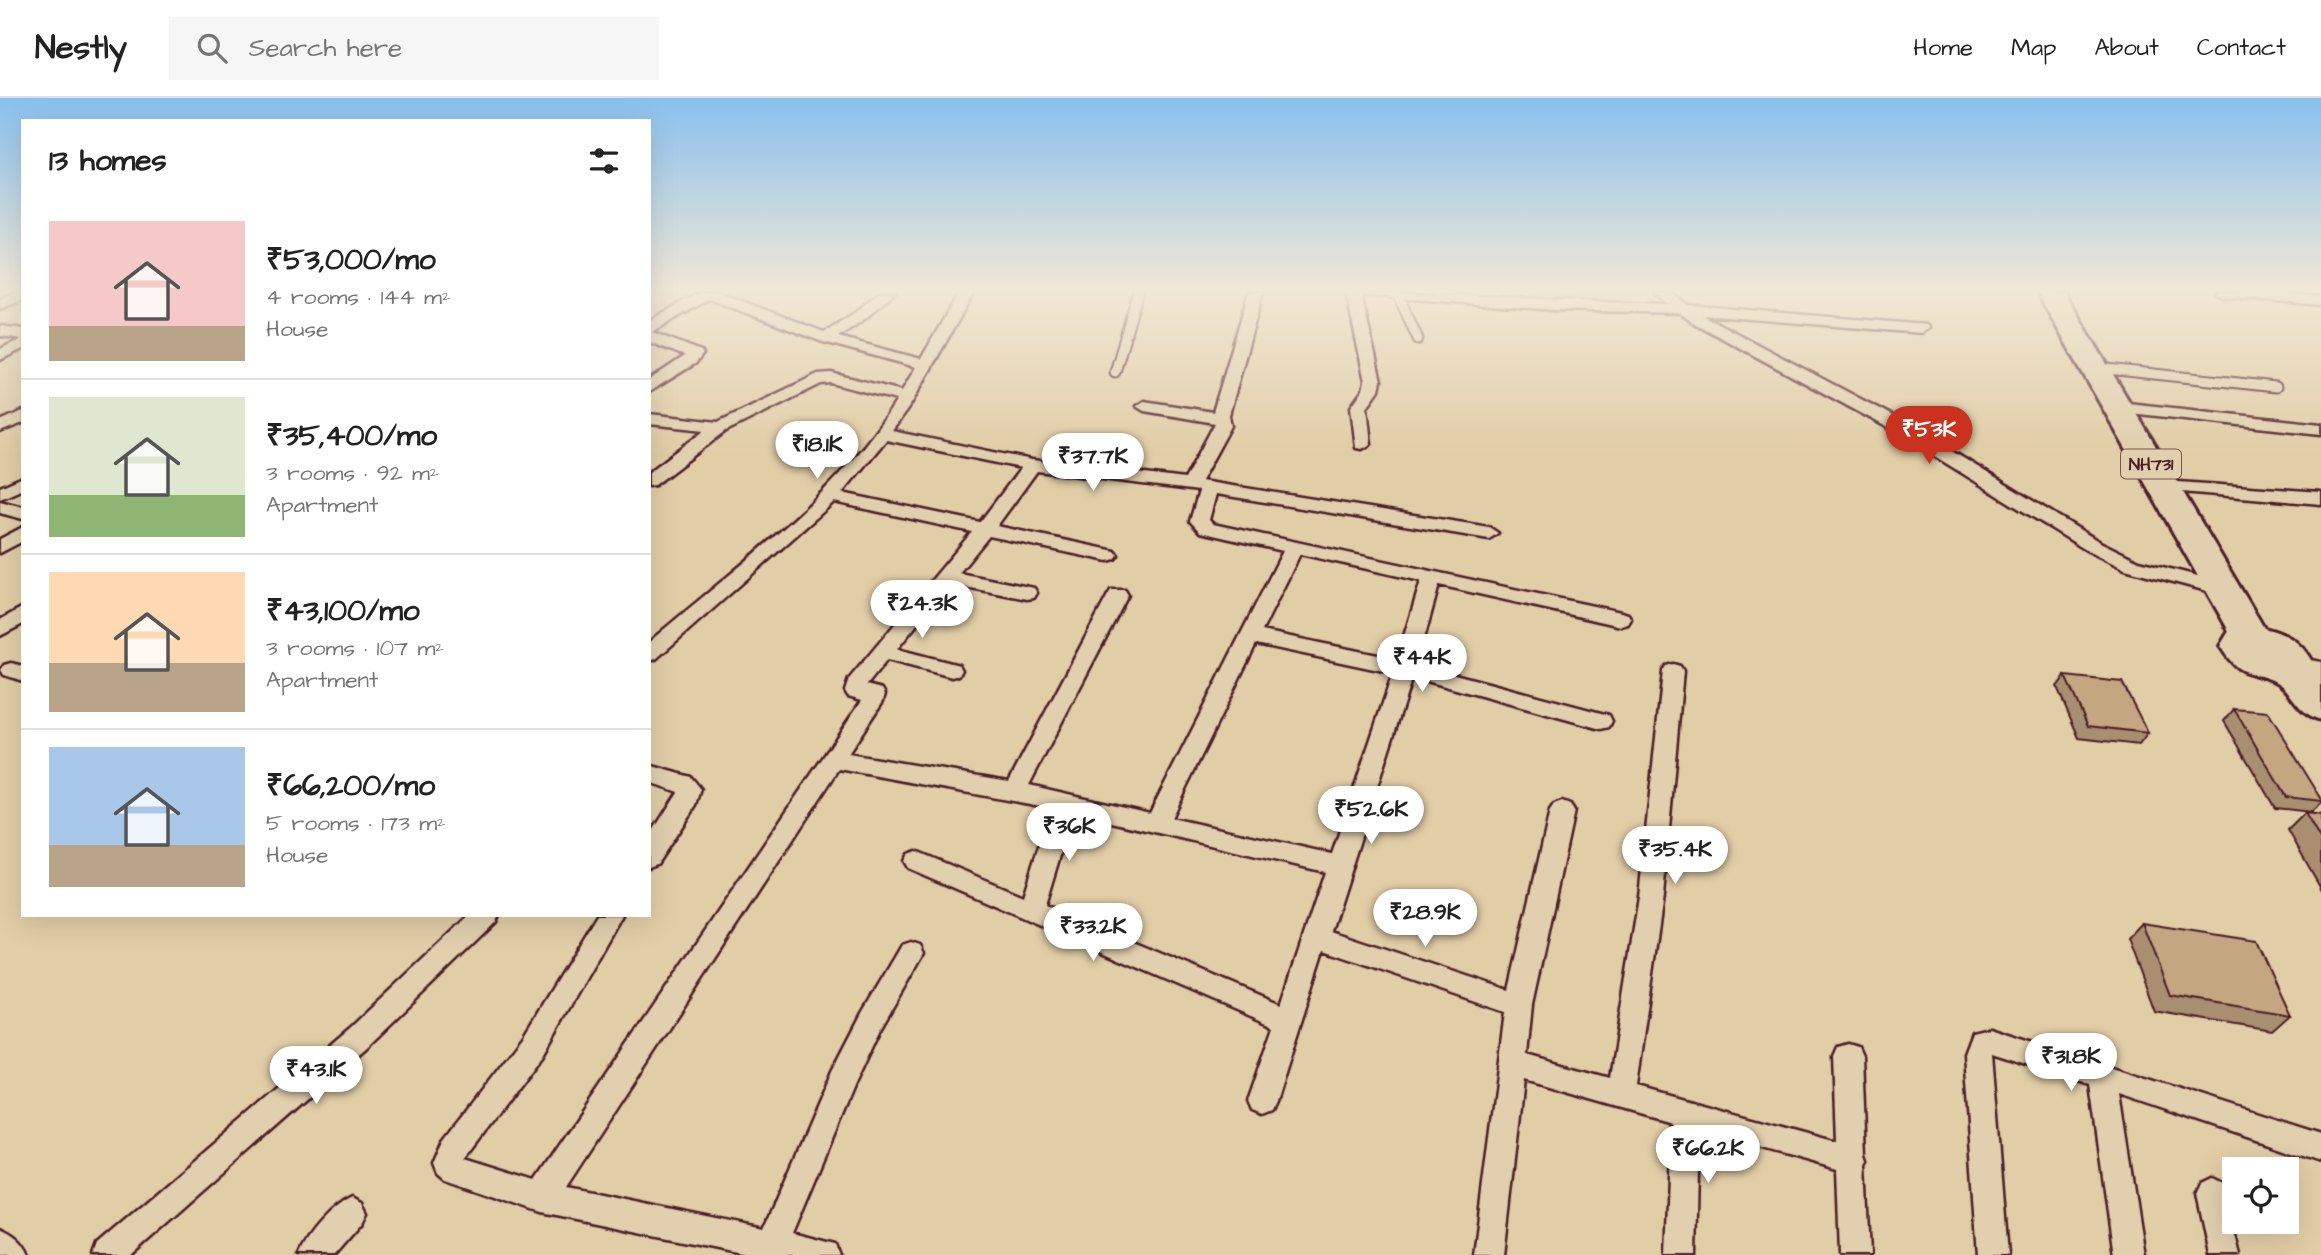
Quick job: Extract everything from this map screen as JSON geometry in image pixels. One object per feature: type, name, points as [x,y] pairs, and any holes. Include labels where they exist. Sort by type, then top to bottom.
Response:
[{"type":"highway","name":"NH731","points":[[2082,346],[2251,637],[2242,640],[2239,646],[2243,653],[2267,667],[2299,668],[2321,706]]},
{"type":"street","points":[[0,355],[16,346]]},
{"type":"street","points":[[651,386],[695,354],[675,346]]},
{"type":"street","points":[[855,346],[926,365]]},
{"type":"street","points":[[651,652],[830,496],[883,434],[937,346]]},
{"type":"street","points":[[1220,417],[1240,346]]},
{"type":"street","points":[[1362,444],[1359,407],[1371,390],[1373,381],[1365,346]]},
{"type":"street","points":[[1749,346],[1900,426],[2114,557],[2152,571],[2222,589]]},
{"type":"street","points":[[651,478],[720,427],[822,378],[907,397]]},
{"type":"street","points":[[1144,406],[1220,417],[1224,421],[1200,486],[1199,518],[1202,525],[1621,619]]},
{"type":"street","points":[[2118,407],[2321,429]]},
{"type":"street","points":[[0,427],[21,417]]},
{"type":"street","points":[[651,419],[720,427]]},
{"type":"street","points":[[883,434],[1032,465],[1200,486],[1489,533]]},
{"type":"street","points":[[542,1197],[874,697],[872,693],[856,691],[854,687],[985,529],[1032,465]]},
{"type":"street","points":[[0,494],[21,483]]},
{"type":"street","points":[[2164,486],[2321,498]]},
{"type":"street","points":[[830,496],[1108,555]]},
{"type":"street","points":[[0,507],[21,512]]},
{"type":"street","points":[[0,547],[21,534]]},
{"type":"street","points":[[1157,822],[1294,547]]},
{"type":"street","points":[[944,577],[1027,593]]},
{"type":"street","points":[[1262,1101],[1341,866],[1432,577]]},
{"type":"street","points":[[1015,791],[1118,596]]},
{"type":"street","points":[[0,629],[21,615]]},
{"type":"street","points":[[1251,636],[1405,668],[1601,721]]},
{"type":"street","points":[[882,652],[952,670]]},
{"type":"street","points":[[1621,1095],[1651,897],[1673,671]]},
{"type":"street","points":[[834,760],[1015,791],[1341,866]]},
{"type":"street","points":[[651,774],[683,783],[690,789],[688,799],[651,854]]},
{"type":"street","points":[[1031,911],[1065,802]]},
{"type":"street","points":[[1489,1255],[1519,1005],[1562,811]]},
{"type":"street","points":[[916,861],[1289,1020]]},
{"type":"street","points":[[108,1255],[359,1037],[485,917]]},
{"type":"street","points":[[609,917],[533,1045],[448,1163],[455,1169],[542,1197],[774,1242],[824,1255]]},
{"type":"street","points":[[1317,937],[1519,1005]]},
{"type":"street","points":[[774,1242],[842,1080],[871,1021],[911,953]]},
{"type":"street","points":[[1993,1255],[1979,1044],[1985,1040],[2321,1149]]},
{"type":"street","points":[[1848,1056],[1854,1160],[1855,1255]]},
{"type":"street","points":[[1513,1064],[1854,1160]]},
{"type":"street","points":[[2103,1078],[2129,1255]]},
{"type":"street","points":[[1681,1255],[1685,1113]]},
{"type":"street","points":[[2213,1193],[2225,1255]]},
{"type":"street","points":[[314,1255],[352,1213]]},
{"type":"street","points":[[0,1243],[14,1255]]},
{"type":"lane","points":[[1115,372],[1122,346]]},
{"type":"lane","points":[[2095,368],[2276,387]]},
{"type":"building","points":[[2065,676],[2122,682],[2148,733],[2088,726]]},
{"type":"building","points":[[2234,709],[2268,712],[2321,801],[2286,797]]},
{"type":"building","points":[[2305,813],[2321,815],[2321,841]]},
{"type":"building","points":[[2142,923],[2256,941],[2290,1015],[2170,995]]}]
